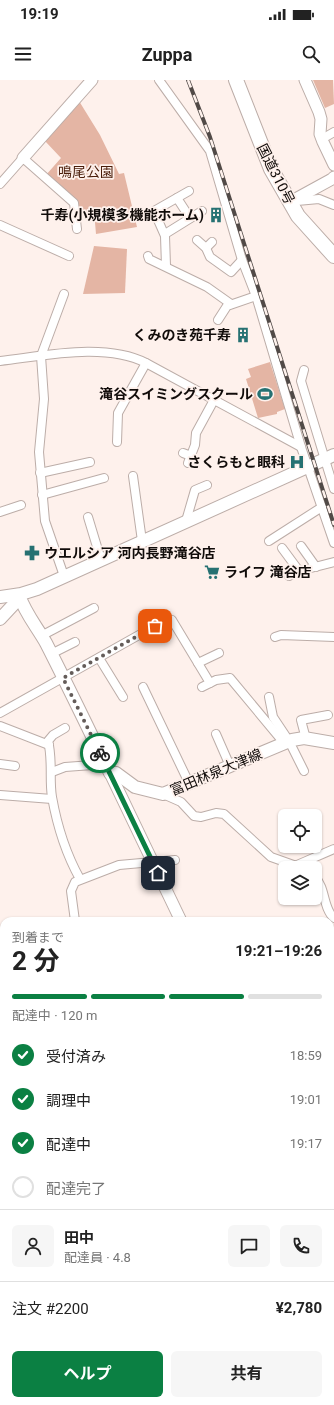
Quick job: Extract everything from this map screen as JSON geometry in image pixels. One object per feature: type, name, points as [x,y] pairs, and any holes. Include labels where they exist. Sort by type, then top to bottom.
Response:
[{"type":"highway","name":"国道310号","points":[[236,80],[271,169],[298,216],[334,256]]},
{"type":"main road","points":[[0,597],[19,595],[64,576],[329,457]]},
{"type":"main road","points":[[0,619],[14,604],[19,595]]},
{"type":"main road","points":[[19,595],[22,605],[51,654],[108,769]]},
{"type":"main road","name":"富田林泉大津線","points":[[108,769],[135,787],[163,794],[287,742],[306,738],[334,743]]},
{"type":"street","points":[[0,184],[92,80]]},
{"type":"street","points":[[159,80],[210,151],[242,260],[256,296],[301,447],[309,466],[334,543]]},
{"type":"street","points":[[305,80],[319,112],[322,139],[334,165]]},
{"type":"street","points":[[322,139],[334,132]]},
{"type":"street","points":[[23,158],[74,203],[77,229]]},
{"type":"street","points":[[290,202],[334,177]]},
{"type":"street","points":[[166,266],[165,234],[154,211],[189,191]]},
{"type":"street","points":[[177,198],[190,218]]},
{"type":"street","points":[[290,202],[319,199],[334,205]]},
{"type":"street","points":[[165,234],[202,210]]},
{"type":"street","points":[[0,225],[69,256]]},
{"type":"street","points":[[197,240],[206,248],[210,257],[231,272],[242,260]]},
{"type":"street","points":[[206,248],[212,242]]},
{"type":"street","points":[[148,256],[150,260],[166,266],[207,287],[231,304]]},
{"type":"street","points":[[64,294],[41,356],[44,399],[39,444],[40,474],[45,521],[64,576]]},
{"type":"street","points":[[218,320],[227,306],[256,296]]},
{"type":"street","points":[[0,361],[78,352],[127,355],[146,363],[301,447]]},
{"type":"street","points":[[119,437],[118,413],[130,399],[146,363]]},
{"type":"street","points":[[304,370],[301,381],[329,457],[334,490]]},
{"type":"street","points":[[187,457],[193,432],[214,400]]},
{"type":"street","points":[[40,474],[90,462]]},
{"type":"street","points":[[133,476],[142,541]]},
{"type":"street","points":[[42,495],[104,478]]},
{"type":"street","points":[[186,522],[195,490],[207,485]]},
{"type":"street","points":[[0,512],[21,505]]},
{"type":"street","points":[[269,541],[322,507]]},
{"type":"street","points":[[88,517],[101,560]]},
{"type":"street","points":[[300,546],[316,567]]},
{"type":"street","points":[[282,548],[299,571]]},
{"type":"street","points":[[289,576],[299,571],[334,562]]},
{"type":"street","points":[[41,636],[94,608]]},
{"type":"street","points":[[172,620],[210,683]]},
{"type":"street","points":[[0,713],[155,626]]},
{"type":"street","points":[[275,637],[296,632],[334,637]]},
{"type":"street","points":[[51,654],[75,642]]},
{"type":"street","points":[[198,662],[219,653]]},
{"type":"street","points":[[99,658],[123,696]]},
{"type":"street","points":[[202,687],[210,683],[230,678],[287,742]]},
{"type":"street","points":[[143,687],[189,783]]},
{"type":"street","points":[[269,697],[273,717],[304,772]]},
{"type":"street","points":[[306,738],[298,721],[315,714],[328,715]]},
{"type":"street","points":[[0,726],[49,745]]},
{"type":"street","points":[[65,728],[49,739],[52,772],[52,798],[62,839],[80,879]]},
{"type":"street","points":[[216,734],[230,766]]},
{"type":"street","points":[[52,772],[65,767],[108,769],[179,917]]},
{"type":"street","points":[[163,794],[181,802],[194,816],[201,817],[216,813],[224,814],[271,857],[280,861]]},
{"type":"street","points":[[0,795],[52,798]]},
{"type":"street","points":[[310,861],[334,849]]},
{"type":"street","points":[[75,917],[71,887],[80,879],[119,865],[175,860]]},
{"type":"street","points":[[322,888],[330,917]]},
{"type":"green space","points":[[313,80],[333,80],[334,104],[325,108]]},
{"type":"green space","name":"鳴尾公園","points":[[79,101],[100,135],[119,174],[124,173],[137,227],[96,234],[94,211],[78,213],[46,175],[61,158],[45,141]]},
{"type":"green space","points":[[94,246],[127,249],[125,293],[83,294]]},
{"type":"green space","name":"滝谷スイミングスクール","points":[[270,362],[285,409],[277,412],[277,414],[258,418],[246,379],[251,377],[248,369]]},
{"type":"railway","points":[[188,80],[210,137],[334,525]]},
{"type":"way so far","points":[[100,753],[63,678],[64,676],[120,647],[155,626]]},
{"type":"place","name":"千寿(小規模多機能ホーム)","points":[[216,215]]},
{"type":"place","name":"くみのき苑千寿","points":[[243,335]]},
{"type":"place","name":"滝谷スイミングスクール","points":[[265,394]]},
{"type":"place","name":"さくらもと眼科","points":[[297,462]]},
{"type":"place","name":"ウエルシア 河内長野滝谷店","points":[[32,553]]},
{"type":"place","name":"ライフ 滝谷店","points":[[212,572]]},
{"type":"route","points":[[100,753],[158,873]]}]
